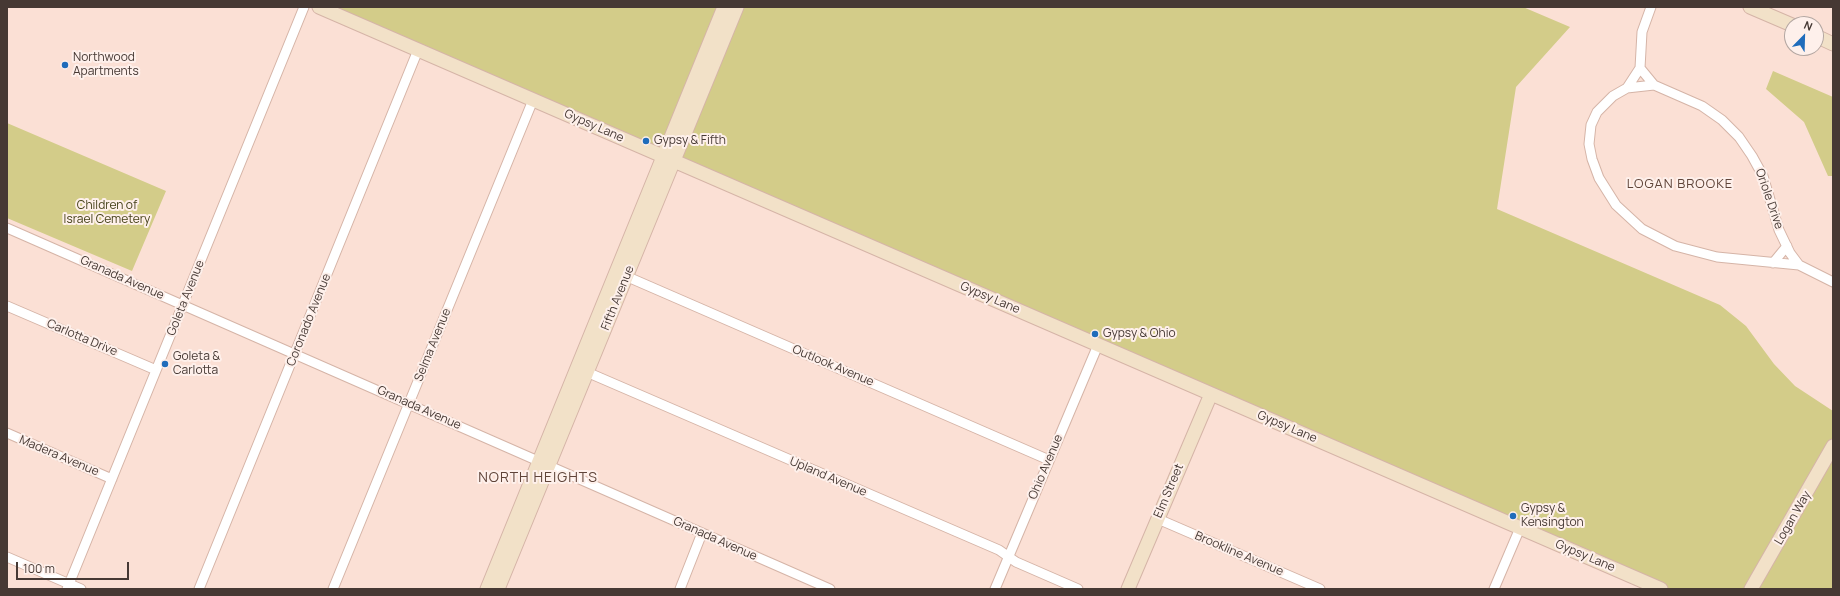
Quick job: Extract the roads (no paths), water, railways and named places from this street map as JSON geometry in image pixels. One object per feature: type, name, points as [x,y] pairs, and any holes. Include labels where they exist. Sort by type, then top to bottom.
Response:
[{"type":"street","name":"Goleta Avenue","points":[[68,586],[304,7]]},
{"type":"street","name":"Gypsy Lane","points":[[319,7],[1661,589]]},
{"type":"street","name":"Fifth Avenue","points":[[487,589],[544,463],[622,275],[668,159],[724,7]]},
{"type":"street","name":"Fifth Avenue","points":[[668,159],[737,7]]},
{"type":"street","points":[[1627,88],[1640,68],[1642,32],[1651,7]]},
{"type":"street","points":[[1750,7],[1784,22]]},
{"type":"street","name":"Coronado Avenue","points":[[199,589],[418,50]]},
{"type":"street","name":"Oriole Drive","points":[[1640,68],[1654,85],[1702,106],[1722,120],[1739,138],[1752,156],[1763,176],[1779,230],[1799,265]]},
{"type":"street","points":[[1654,85],[1627,88],[1613,96],[1601,106],[1595,115],[1590,130],[1590,151],[1595,170],[1606,191],[1616,205],[1642,229],[1675,246],[1717,257],[1799,265],[1833,282]]},
{"type":"street","name":"Selma Avenue","points":[[333,589],[533,100]]},
{"type":"street","name":"Granada Avenue","points":[[7,228],[830,589]]},
{"type":"street","points":[[1773,263],[1787,246]]},
{"type":"street","name":"Outlook Avenue","points":[[622,275],[1049,460]]},
{"type":"street","name":"Carlotta Drive","points":[[7,306],[156,370]]},
{"type":"street","name":"Ohio Avenue","points":[[995,589],[1098,345]]},
{"type":"street","name":"Upland Avenue","points":[[582,370],[999,550],[1016,562],[1078,589]]},
{"type":"street","name":"Elm Street","points":[[1128,589],[1211,394]]},
{"type":"street","name":"Madera Avenue","points":[[7,433],[112,479]]},
{"type":"street","name":"Logan Way","points":[[1751,589],[1833,446]]},
{"type":"street","name":"Fifth Avenue","points":[[498,589],[544,463]]},
{"type":"street","name":"Brookline Avenue","points":[[1158,519],[1320,589]]},
{"type":"street","points":[[1494,589],[1520,528]]},
{"type":"street","points":[[680,589],[702,533]]},
{"type":"street","points":[[7,557],[68,586],[81,589]]},
{"type":"place","name":"Northwood Apartments","points":[[65,65]]},
{"type":"place","name":"Gypsy & Fifth","points":[[646,141]]},
{"type":"place","name":"Gypsy & Ohio","points":[[1095,334]]},
{"type":"place","name":"Goleta & Carlotta","points":[[165,364]]},
{"type":"place","name":"Gypsy & Kensington","points":[[1513,516]]},
{"type":"district","name":"LOGAN BROOKE","points":[[1680,184]]},
{"type":"district","name":"NORTH HEIGHTS","points":[[538,478]]},
{"type":"park label","name":"Children of Israel Cemetery","points":[[107,213]]}]
